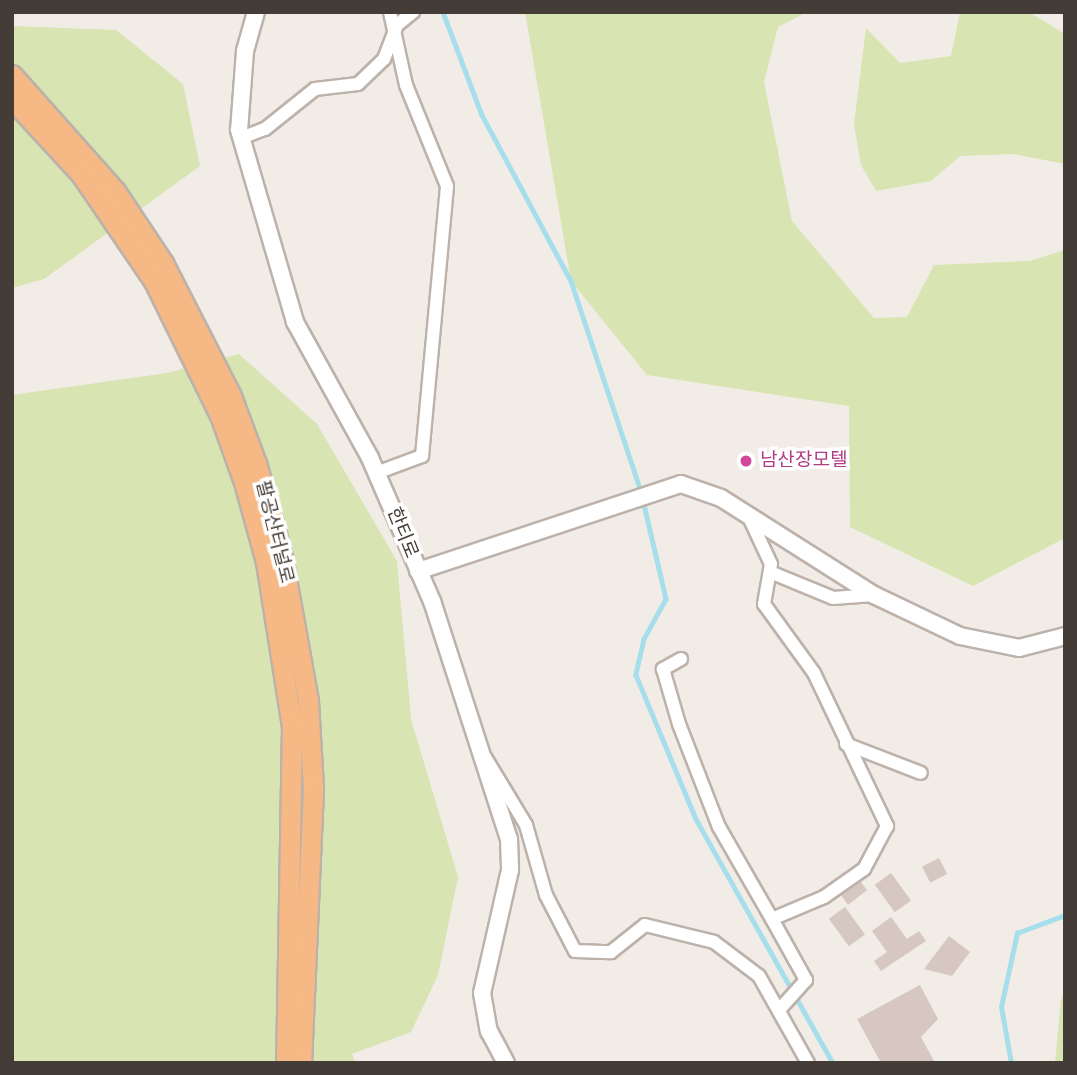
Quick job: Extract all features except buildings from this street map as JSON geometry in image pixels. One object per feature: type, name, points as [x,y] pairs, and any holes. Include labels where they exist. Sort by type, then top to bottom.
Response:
[{"type":"highway","name":"팔공산터널로","points":[[12,75],[115,191],[163,263],[231,396],[257,466],[282,556],[308,701],[313,789],[302,1063]]},
{"type":"highway","name":"팔공산터널로","points":[[12,99],[81,174],[154,282],[220,415],[244,481],[266,562],[292,726],[286,1063]]},
{"type":"street","name":"한티로","points":[[256,12],[245,51],[241,138],[295,322],[376,473],[442,629],[475,746],[510,849],[482,993],[489,1031],[506,1063]]},
{"type":"street","points":[[376,473],[422,456],[447,186],[406,85],[397,25],[390,12]]},
{"type":"street","points":[[241,138],[265,128],[315,89],[358,84],[384,59],[397,25],[413,12]]},
{"type":"street","points":[[418,572],[661,487],[702,489],[874,595],[944,630],[996,647],[1035,647],[1065,636]]},
{"type":"street","points":[[748,515],[770,572],[765,604],[814,673],[885,820],[882,845],[874,860],[824,897],[772,919]]},
{"type":"street","points":[[770,572],[833,597],[874,595]]},
{"type":"street","points":[[681,659],[663,669],[679,724],[719,827],[806,981],[780,1009]]},
{"type":"street","points":[[846,744],[921,773]]},
{"type":"street","points":[[475,746],[526,825],[546,895],[575,951],[611,952],[645,925],[714,942],[759,976],[780,1009],[808,1063]]},
{"type":"green space","points":[[525,12],[807,12],[778,27],[764,82],[792,221],[874,318],[907,317],[934,265],[1030,261],[1065,250],[1065,538],[973,586],[850,527],[849,406],[647,375],[571,281]]},
{"type":"green space","points":[[960,12],[1029,12],[1065,34],[1065,164],[1014,154],[960,156],[931,181],[876,191],[861,165],[854,124],[866,28],[900,63],[951,56]]},
{"type":"green space","points":[[12,26],[116,30],[183,84],[200,166],[44,279],[12,288]]},
{"type":"green space","points":[[239,354],[317,424],[397,561],[411,719],[458,877],[438,975],[411,1032],[352,1054],[356,1063],[12,1063],[12,395],[167,373]]},
{"type":"green space","points":[[1065,989],[1065,1063],[1055,1063],[1061,1000]]},
{"type":"waterway","points":[[443,12],[482,115],[571,281],[641,492]]},
{"type":"waterway","points":[[643,500],[666,599],[644,639],[636,675],[696,819],[833,1063]]},
{"type":"waterway","points":[[1011,1063],[1001,1007],[1017,933],[1065,915]]},
{"type":"place","name":"남산장모텔","points":[[746,461]]}]
